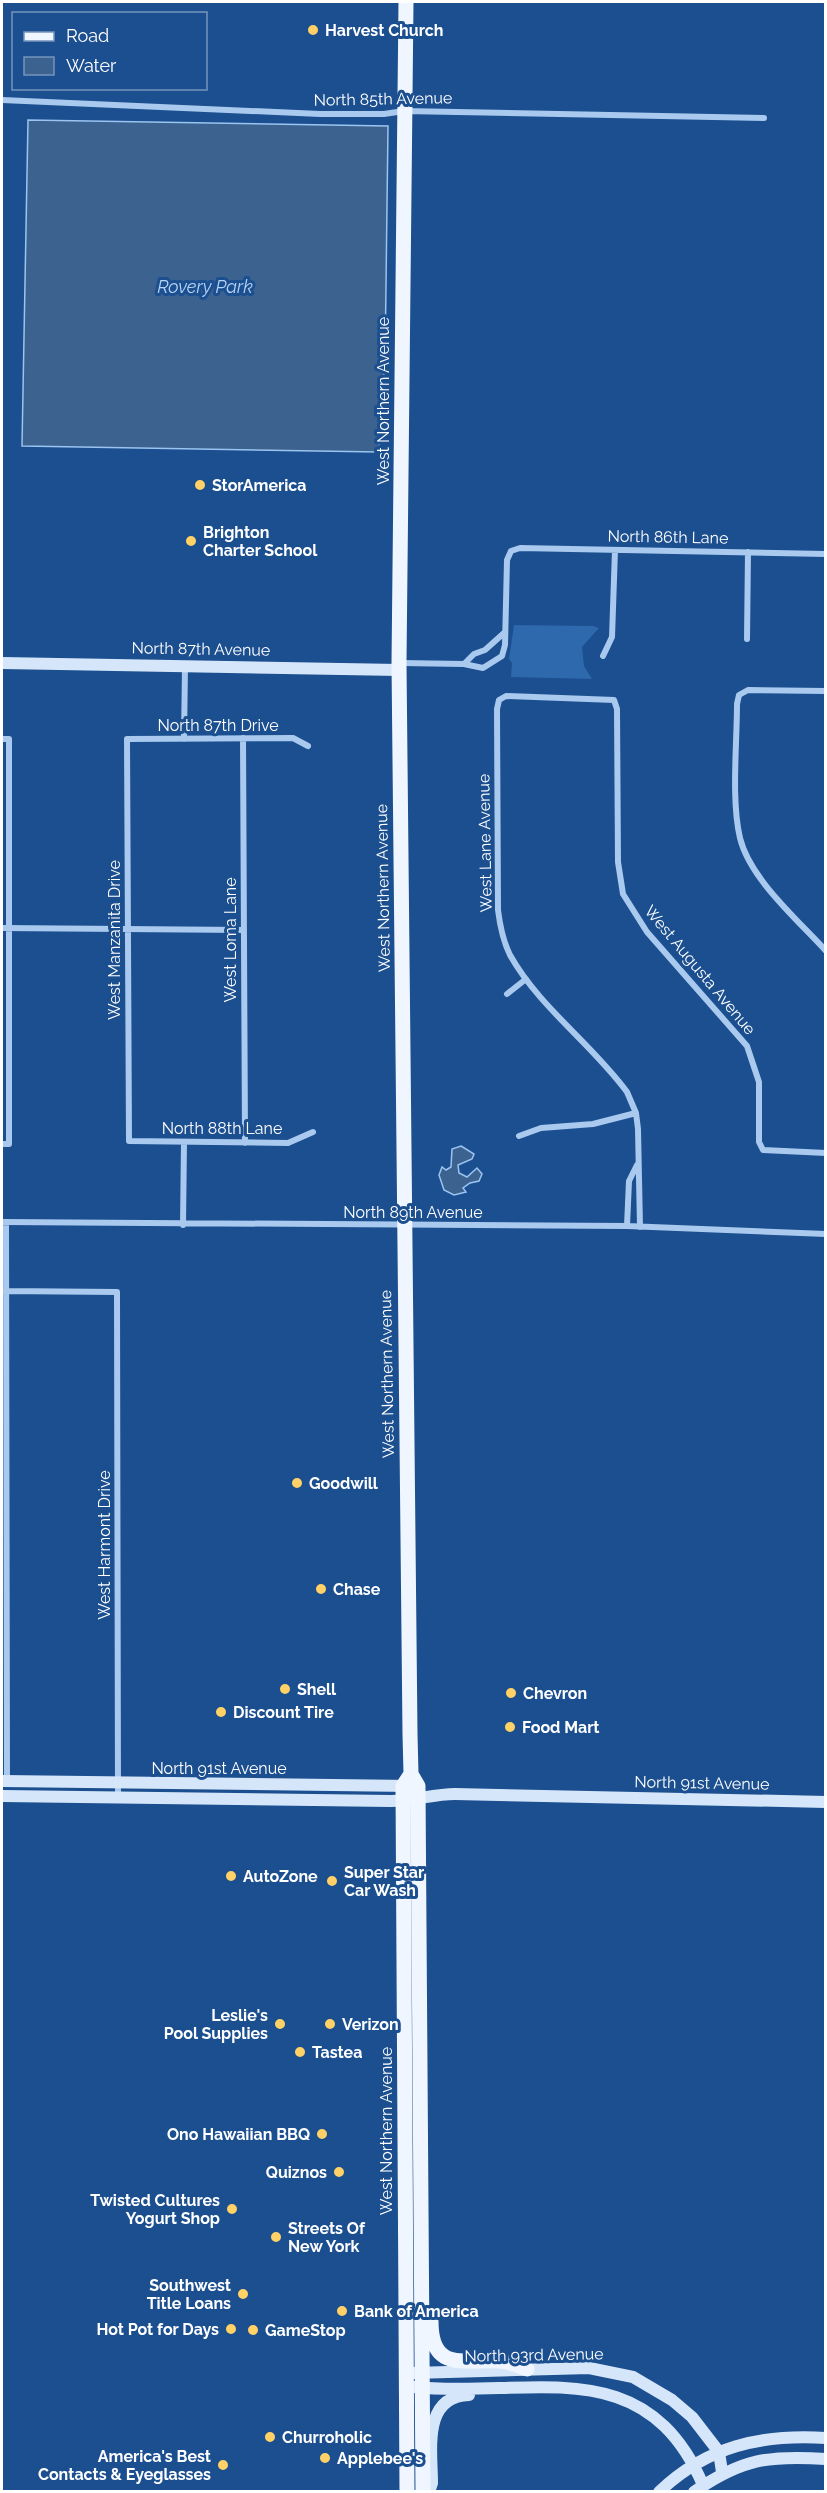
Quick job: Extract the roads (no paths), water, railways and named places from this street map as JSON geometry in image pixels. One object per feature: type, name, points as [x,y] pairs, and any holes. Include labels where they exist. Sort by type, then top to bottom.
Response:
[{"type":"main road","name":"West Northern Avenue","points":[[406,2],[399,666],[410,1789],[419,2083],[421,2259],[407,2492]]},
{"type":"main road","name":"West Northern Avenue","points":[[410,1789],[404,2083],[414,2380],[423,2492]]},
{"type":"main road","points":[[404,2083],[419,2083]]},
{"type":"main road","points":[[421,2259],[430,2305],[431,2339],[436,2349],[452,2360],[502,2361],[527,2369]]},
{"type":"street","name":"North 85th Avenue","points":[[2,99],[332,115],[404,111],[765,118]]},
{"type":"street","name":"North 86th Lane","points":[[504,633],[507,560],[511,551],[520,548],[825,554]]},
{"type":"street","points":[[603,656],[612,637],[615,550]]},
{"type":"street","points":[[747,639],[748,552]]},
{"type":"street","points":[[464,664],[504,633]]},
{"type":"street","points":[[485,650],[493,663],[502,656],[504,633]]},
{"type":"street","name":"North 87th Avenue","points":[[2,663],[399,666],[464,664],[483,668],[493,663]]},
{"type":"street","points":[[184,665],[184,739]]},
{"type":"street","points":[[825,691],[748,690],[739,694],[737,816],[741,839],[760,877],[825,951]]},
{"type":"street","name":"West Lane Avenue","points":[[614,700],[506,696],[499,700],[498,910],[502,934],[510,954],[526,979],[617,1078],[627,1092],[636,1113],[637,1165],[641,1178],[640,1227]]},
{"type":"street","name":"West Augusta Avenue","points":[[614,700],[617,709],[618,862],[623,894],[647,932],[747,1046],[759,1082],[759,1142],[763,1150],[825,1153]]},
{"type":"street","name":"West Loma Lane","points":[[243,738],[245,1143]]},
{"type":"street","name":"North 87th Drive","points":[[127,740],[293,738],[308,746]]},
{"type":"street","points":[[2,739],[9,739],[5,928],[5,1144]]},
{"type":"street","name":"West Manzanita Drive","points":[[127,740],[129,1141]]},
{"type":"street","points":[[5,928],[244,930]]},
{"type":"street","points":[[507,994],[526,979]]},
{"type":"street","points":[[519,1136],[541,1128],[593,1124],[636,1113]]},
{"type":"street","name":"North 88th Lane","points":[[129,1141],[288,1143],[313,1132]]},
{"type":"street","points":[[183,1225],[184,1142]]},
{"type":"street","name":"West Lane Avenue","points":[[627,1226],[628,1181],[637,1165]]},
{"type":"street","points":[[3,1782],[4,1222]]},
{"type":"street","name":"North 89th Avenue","points":[[4,1222],[183,1225],[627,1226],[825,1234]]},
{"type":"street","name":"West Harmont Drive","points":[[5,1291],[117,1292],[118,1798]]},
{"type":"street","name":"North 91st Avenue","points":[[3,1782],[272,1784],[410,1789],[433,1794],[825,1802]]},
{"type":"street","points":[[186,1799],[216,1793],[260,1793],[269,1790],[272,1784]]},
{"type":"street","name":"North 91st Avenue","points":[[2,1796],[186,1799],[410,1789]]},
{"type":"street","name":"North 93rd Avenue","points":[[414,2380],[527,2369],[602,2369],[633,2376],[672,2400],[692,2417],[719,2452],[722,2472]]},
{"type":"street","name":"North 93rd Avenue","points":[[414,2380],[587,2389],[626,2400],[662,2422],[684,2446],[695,2465],[699,2488]]},
{"type":"street","points":[[429,2492],[432,2483],[433,2423],[442,2405],[459,2396],[505,2394],[526,2387]]},
{"type":"street","points":[[659,2492],[695,2465],[719,2452],[750,2441],[778,2436],[825,2438]]},
{"type":"street","points":[[699,2488],[722,2472],[773,2458],[825,2459]]},
{"type":"water","name":"Rovery Park","points":[[28,120],[388,126],[385,365],[380,409],[379,452],[22,446]]},
{"type":"water","points":[[461,1146],[474,1154],[472,1159],[458,1165],[459,1173],[467,1177],[477,1168],[482,1174],[479,1181],[463,1188],[466,1192],[454,1195],[444,1190],[439,1175],[442,1167],[446,1170],[451,1167],[452,1149]]},
{"type":"place","name":"Harvest Church","points":[[313,30]]},
{"type":"place","name":"StorAmerica","points":[[200,485]]},
{"type":"place","name":"Brighton Charter School","points":[[191,541]]},
{"type":"place","name":"Goodwill","points":[[297,1483]]},
{"type":"place","name":"Chase","points":[[321,1589]]},
{"type":"place","name":"Shell","points":[[285,1689]]},
{"type":"place","name":"Chevron","points":[[511,1693]]},
{"type":"place","name":"Discount Tire","points":[[221,1712]]},
{"type":"place","name":"Food Mart","points":[[510,1727]]},
{"type":"place","name":"AutoZone","points":[[231,1876]]},
{"type":"place","name":"Super Star Car Wash","points":[[332,1881]]},
{"type":"place","name":"Leslie's Pool Supplies","points":[[280,2024]]},
{"type":"place","name":"Verizon","points":[[330,2024]]},
{"type":"place","name":"Tastea","points":[[300,2052]]},
{"type":"place","name":"Ono Hawaiian BBQ","points":[[322,2134]]},
{"type":"place","name":"Quiznos","points":[[339,2172]]},
{"type":"place","name":"Twisted Cultures Yogurt Shop","points":[[232,2209]]},
{"type":"place","name":"Streets Of New York","points":[[276,2237]]},
{"type":"place","name":"Southwest Title Loans","points":[[243,2294]]},
{"type":"place","name":"Bank of America","points":[[342,2311]]},
{"type":"place","name":"Hot Pot for Days","points":[[231,2329]]},
{"type":"place","name":"GameStop","points":[[253,2330]]},
{"type":"place","name":"Churroholic","points":[[270,2437]]},
{"type":"place","name":"Applebee's","points":[[325,2458]]},
{"type":"place","name":"America's Best Contacts & Eyeglasses","points":[[223,2465]]}]
